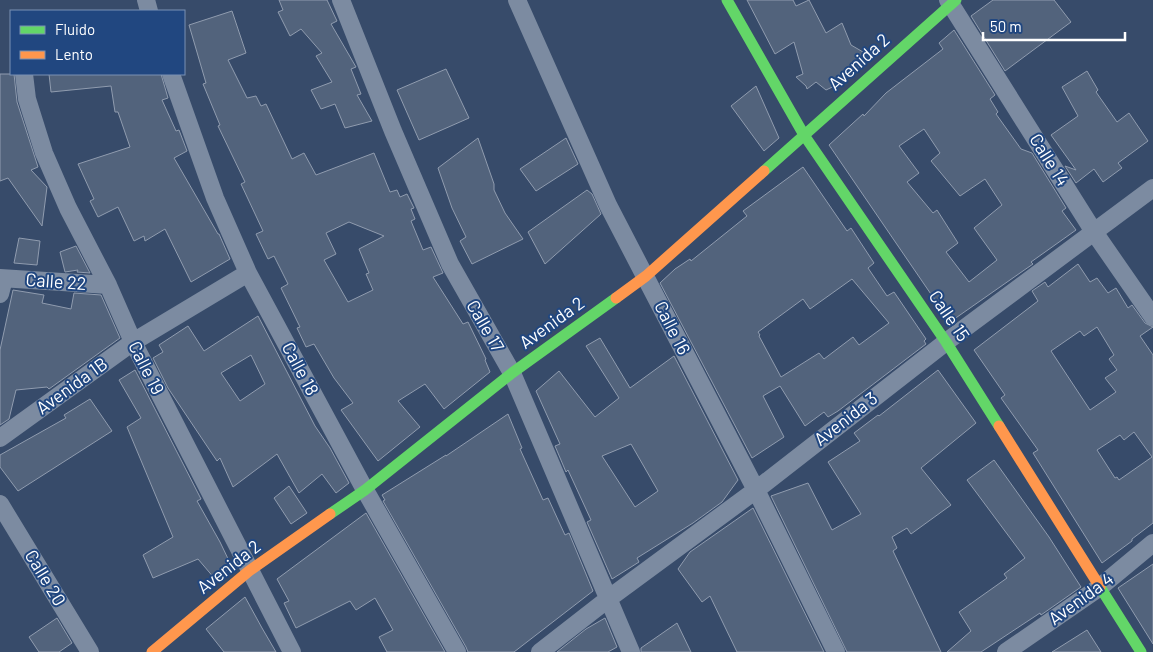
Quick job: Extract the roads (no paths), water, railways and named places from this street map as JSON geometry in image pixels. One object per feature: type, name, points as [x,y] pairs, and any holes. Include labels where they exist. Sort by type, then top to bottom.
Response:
[{"type":"street","name":"Calle 17","points":[[341,0],[393,131],[450,264],[512,373],[631,652]]},
{"type":"street","name":"Calle 16","points":[[517,0],[608,205],[756,490],[836,652]]},
{"type":"street","name":"Calle 15","points":[[727,0],[804,135],[946,342],[1140,652]]},
{"type":"street","name":"Avenida 2","points":[[152,652],[249,571],[364,490],[512,373],[646,276],[951,1]]},
{"type":"street","name":"Calle 14","points":[[951,1],[1094,232],[1153,317]]},
{"type":"street","name":"Calle 19","points":[[24,75],[27,100],[44,153],[68,208],[108,285],[132,342],[292,652]]},
{"type":"street","name":"Calle 18","points":[[171,75],[215,198],[248,273],[364,490],[457,652]]},
{"type":"street","name":"Avenida 3","points":[[540,652],[608,599],[756,490],[946,342],[1153,188]]},
{"type":"street","name":"Avenida 1B","points":[[0,438],[132,342],[248,273]]},
{"type":"street","name":"Calle 22","points":[[1,283],[108,285]]},
{"type":"street","name":"Calle 20","points":[[0,504],[90,652]]},
{"type":"street","name":"Avenida 4","points":[[1006,652],[1100,587],[1153,543]]}]
